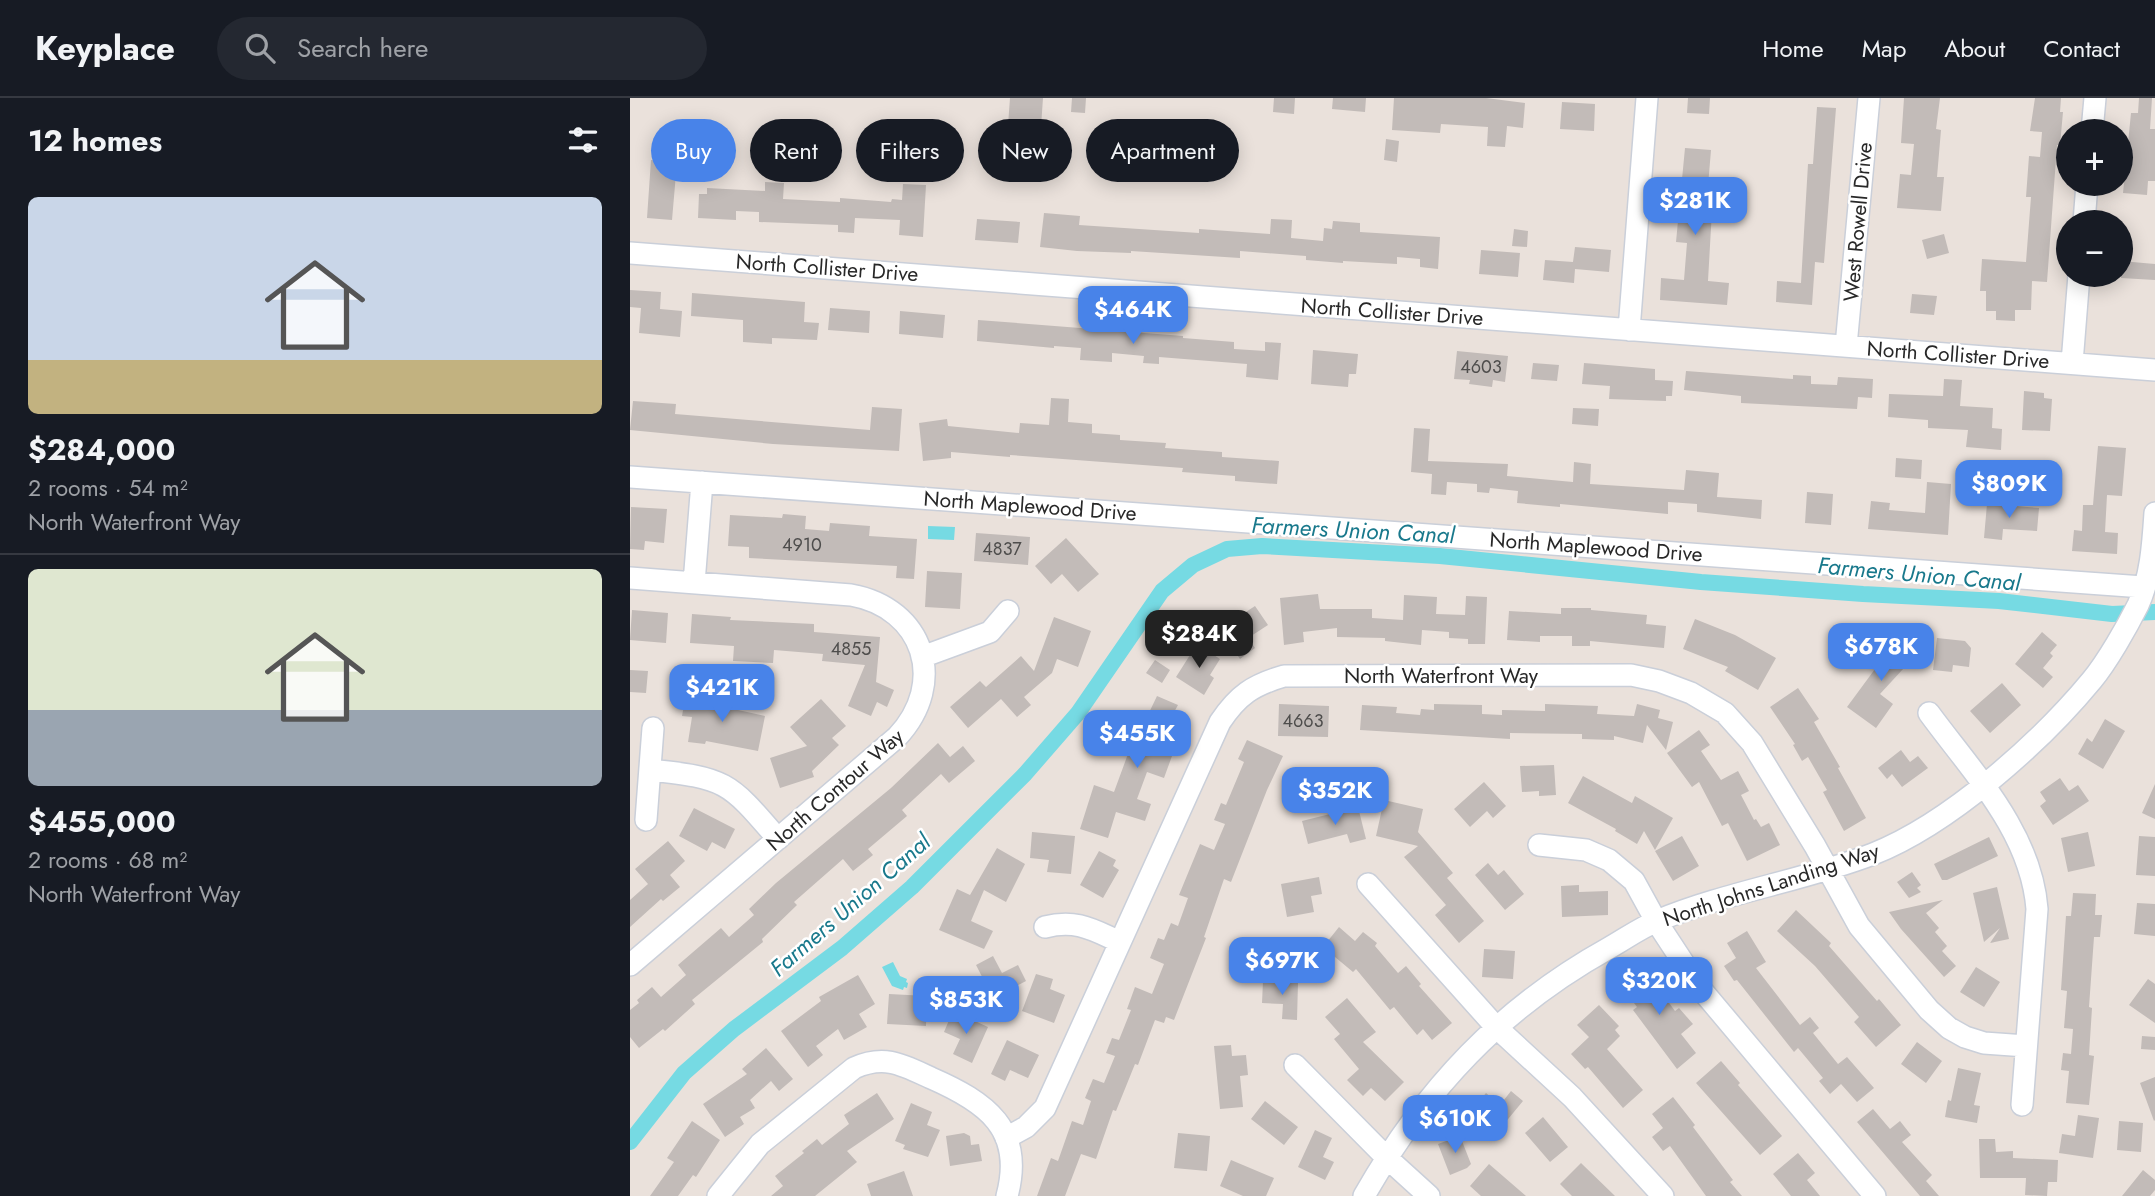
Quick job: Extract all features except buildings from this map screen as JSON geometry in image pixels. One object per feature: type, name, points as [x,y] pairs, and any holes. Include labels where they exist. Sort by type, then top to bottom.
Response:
[{"type":"street","points":[[1629,330],[1647,98]]},
{"type":"street","name":"West Rowell Drive","points":[[1846,346],[1869,98]]},
{"type":"street","points":[[2093,119],[2095,98]]},
{"type":"street","name":"North Collister Drive","points":[[630,253],[2155,370]]},
{"type":"street","points":[[2072,363],[2078,287]]},
{"type":"street","name":"North Maplewood Drive","points":[[630,477],[2141,595]]},
{"type":"street","points":[[694,583],[702,482]]},
{"type":"street","name":"North Johns Landing Way","points":[[1364,1196],[1386,1157],[1448,1074],[1496,1027],[1572,969],[1656,921],[1725,898],[1828,870],[1877,852],[1926,826],[1983,787],[2070,705],[2094,678],[2127,624],[2141,595],[2152,552],[2155,513]]},
{"type":"street","name":"North Contour Way","points":[[630,578],[868,598],[898,614],[910,627],[926,676],[924,694],[918,710],[909,725],[897,737],[630,965]]},
{"type":"street","points":[[922,657],[990,632],[1008,611]]},
{"type":"street","name":"North Waterfront Way","points":[[1006,1138],[1027,1127],[1045,1108],[1220,722],[1233,703],[1251,688],[1284,676],[1631,675],[1691,692],[1725,713],[1752,743],[1859,926],[1929,1010],[1949,1028],[1965,1037],[1984,1043],[2026,1046]]},
{"type":"street","points":[[1929,713],[2020,843],[2035,887],[2036,909],[2022,1105]]},
{"type":"street","points":[[646,820],[653,728]]},
{"type":"street","points":[[650,770],[694,775],[727,785],[741,796],[778,839]]},
{"type":"street","points":[[1539,845],[1586,850],[1609,860],[1633,881],[1700,988],[1875,1196]]},
{"type":"street","points":[[1368,884],[1496,1027],[1572,1097],[1662,1196]]},
{"type":"street","points":[[1045,927],[1062,923],[1080,924],[1121,942]]},
{"type":"street","points":[[718,1196],[760,1144],[854,1068],[872,1060],[898,1063],[964,1092],[985,1107],[1006,1138],[1012,1161],[1007,1196]]},
{"type":"street","points":[[1296,1065],[1386,1157],[1429,1196]]},
{"type":"water","points":[[928,526],[955,527],[954,540],[928,539]]},
{"type":"water","points":[[893,962],[900,976],[907,979],[907,988],[904,987],[903,990],[892,986],[882,967]]},
{"type":"waterway","name":"Farmers Union Canal","points":[[630,1142],[684,1073],[734,1029],[842,948],[912,887],[1025,774],[1078,713],[1162,591],[1193,565],[1227,549],[1262,546],[1440,556],[1701,582],[1999,601],[2112,614],[2155,612]]}]
